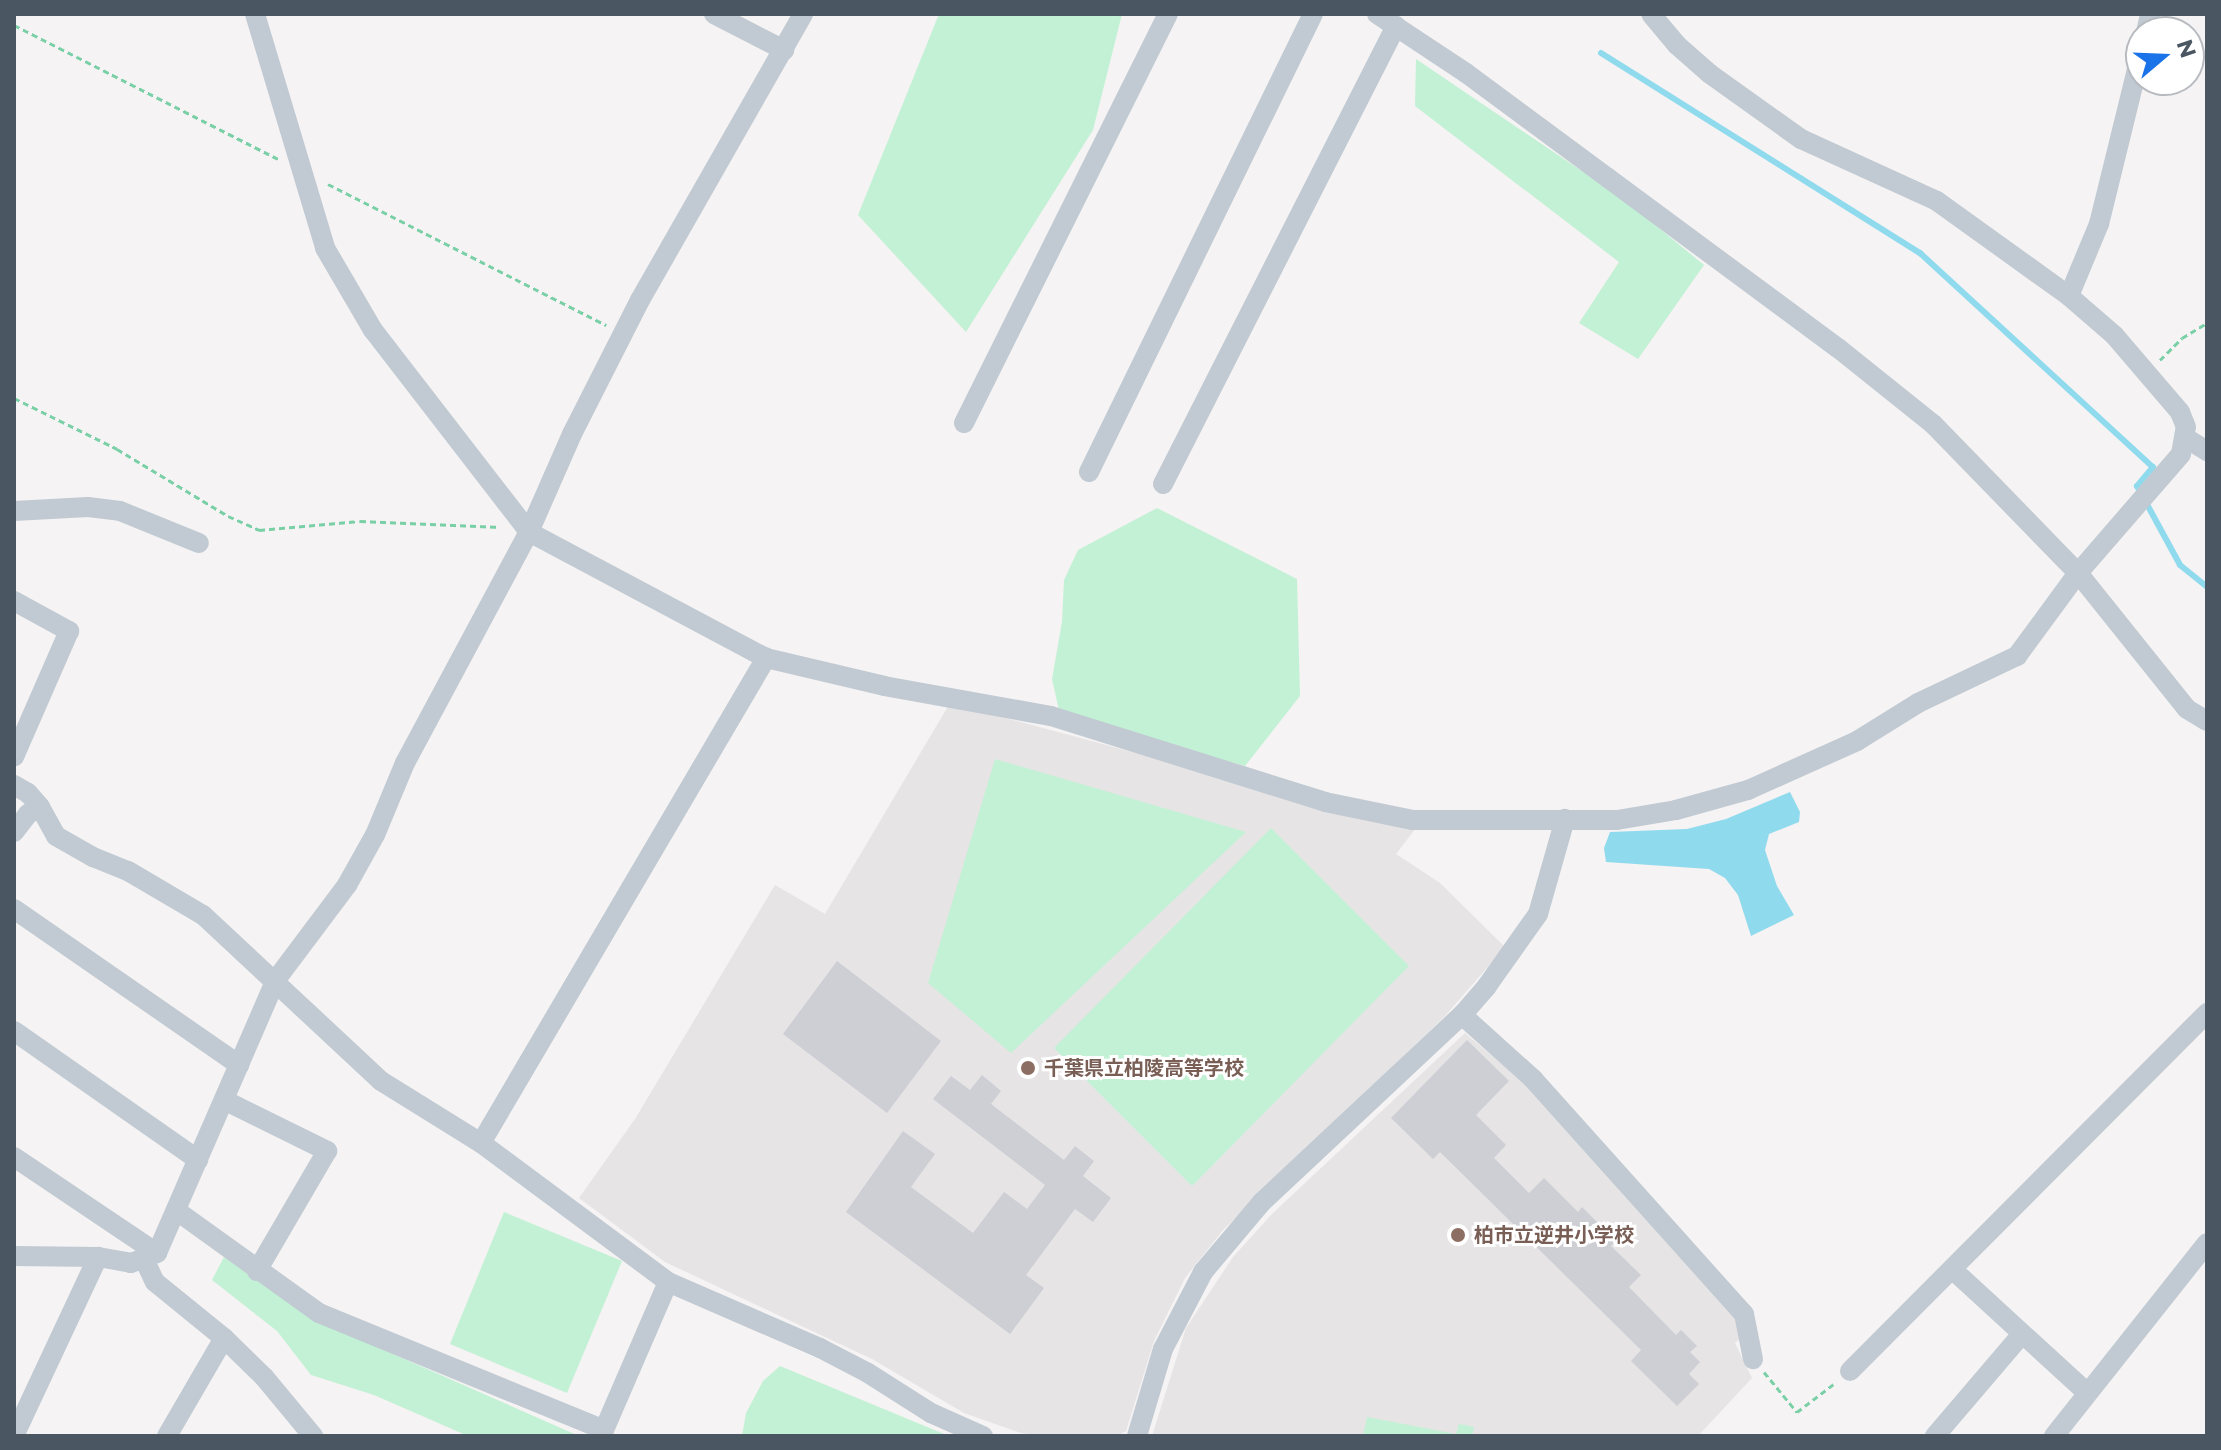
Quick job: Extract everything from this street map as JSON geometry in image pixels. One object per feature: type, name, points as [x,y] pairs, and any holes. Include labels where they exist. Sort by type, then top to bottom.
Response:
[{"type":"street","points":[[255,14],[325,248],[373,330],[529,532],[766,658],[884,686],[1051,716],[1325,802],[1413,820],[1617,820],[1676,810],[1748,790],[1857,741],[1918,703],[2017,656],[2078,573],[2181,454],[2186,438],[2180,412],[2148,372],[2114,335],[2069,296],[1937,201],[1801,139],[1710,74],[1677,45],[1651,14]]},
{"type":"street","points":[[714,14],[784,50]]},
{"type":"street","points":[[313,1436],[264,1377],[224,1338],[155,1282],[151,1257],[177,1211],[275,981],[347,885],[375,835],[405,763],[529,532],[572,434],[623,333],[803,14]]},
{"type":"street","points":[[964,423],[1168,14]]},
{"type":"street","points":[[1089,472],[1313,14]]},
{"type":"street","points":[[1377,14],[1537,126],[1888,387],[1933,424],[2078,573],[2161,681],[2187,709],[2207,721]]},
{"type":"street","points":[[1163,484],[1396,26]]},
{"type":"street","points":[[2069,296],[2099,224],[2130,96]]},
{"type":"street","points":[[2186,438],[2207,451]]},
{"type":"street","points":[[14,511],[88,507],[120,511],[199,543]]},
{"type":"street","points":[[14,601],[69,631],[14,757]]},
{"type":"street","points":[[481,1143],[766,658]]},
{"type":"street","points":[[14,785],[28,793],[40,807],[56,836],[93,857],[128,871],[203,915],[381,1081],[481,1143],[668,1282],[820,1348],[868,1373],[931,1413],[983,1436]]},
{"type":"street","points":[[14,832],[28,814],[40,807]]},
{"type":"street","points":[[1137,1436],[1163,1349],[1203,1272],[1262,1202],[1462,1015],[1538,914],[1565,819]]},
{"type":"street","points":[[14,909],[239,1065]]},
{"type":"street","points":[[1850,1371],[2207,1013]]},
{"type":"street","points":[[1462,1015],[1533,1079],[1744,1314],[1753,1359]]},
{"type":"street","points":[[14,1031],[198,1160]]},
{"type":"street","points":[[226,1101],[327,1151],[257,1271]]},
{"type":"street","points":[[14,1157],[151,1257]]},
{"type":"street","points":[[177,1211],[319,1313],[604,1430],[668,1282]]},
{"type":"street","points":[[2054,1436],[2207,1243]]},
{"type":"street","points":[[14,1256],[98,1257],[131,1263],[151,1257]]},
{"type":"street","points":[[14,1436],[98,1257]]},
{"type":"street","points":[[1953,1270],[2087,1393]]},
{"type":"street","points":[[1935,1436],[2022,1334]]},
{"type":"street","points":[[167,1436],[224,1338]]},
{"type":"path","points":[[14,25],[623,333]]},
{"type":"path","points":[[2148,372],[2182,338],[2207,323]]},
{"type":"path","points":[[14,398],[117,449],[228,516],[259,530],[360,521],[493,526],[529,532]]},
{"type":"path","points":[[1753,1359],[1797,1412],[1850,1371]]},
{"type":"shaded area","name":"千葉県立柏陵高等学校","points":[[950,703],[1416,828],[1396,854],[1440,883],[1505,947],[1445,1016],[1223,1230],[1185,1278],[1154,1341],[1126,1431],[1116,1436],[1021,1433],[964,1413],[872,1359],[665,1262],[579,1198],[635,1119],[775,885],[825,914]]},
{"type":"shaded area","name":"柏市立逆井小学校","points":[[1465,1033],[1522,1081],[1735,1312],[1741,1338],[1735,1343],[1752,1378],[1698,1436],[1152,1436],[1186,1328],[1233,1257],[1273,1213]]},
{"type":"green space","points":[[939,14],[1122,14],[1093,130],[966,332],[858,215]]},
{"type":"green space","points":[[1416,59],[1626,201],[1704,265],[1638,359],[1579,323],[1619,262],[1415,106]]},
{"type":"green space","points":[[1157,508],[1297,579],[1300,696],[1245,766],[1060,715],[1052,679],[1062,622],[1064,580],[1078,550]]},
{"type":"green space","points":[[995,759],[1246,832],[1011,1053],[928,983]]},
{"type":"green space","points":[[1271,828],[1409,966],[1192,1186],[1054,1048]]},
{"type":"green space","points":[[504,1212],[622,1261],[567,1393],[450,1344]]},
{"type":"green space","points":[[224,1257],[318,1321],[579,1436],[468,1436],[374,1395],[311,1375],[277,1331],[212,1280]]},
{"type":"green space","points":[[780,1366],[945,1436],[742,1436],[746,1413],[763,1381]]},
{"type":"green space","points":[[1367,1417],[1456,1434],[1459,1424],[1474,1427],[1472,1436],[1363,1436]]},
{"type":"water","points":[[1790,792],[1800,812],[1799,822],[1769,834],[1765,850],[1777,886],[1794,915],[1751,936],[1738,895],[1725,878],[1709,869],[1606,862],[1604,848],[1610,832],[1687,829],[1726,819]]},
{"type":"building","points":[[837,961],[941,1041],[887,1113],[783,1034]]},
{"type":"building","points":[[1467,1040],[1509,1081],[1476,1115],[1506,1145],[1494,1158],[1529,1193],[1544,1178],[1578,1212],[1582,1207],[1616,1241],[1611,1246],[1641,1275],[1629,1287],[1676,1335],[1681,1330],[1697,1346],[1690,1352],[1700,1362],[1689,1374],[1699,1384],[1677,1406],[1631,1361],[1641,1350],[1440,1152],[1433,1159],[1391,1118]]},
{"type":"building","points":[[982,1075],[1001,1091],[991,1104],[1064,1160],[1075,1146],[1094,1161],[1083,1176],[1111,1198],[1093,1222],[1075,1209],[1026,1275],[1044,1288],[1010,1334],[846,1212],[903,1131],[935,1154],[911,1187],[973,1233],[1004,1192],[1027,1209],[1045,1185],[933,1099],[951,1076],[970,1090]]},
{"type":"waterway","points":[[1601,53],[1920,253],[2153,467],[2137,486],[2180,565],[2207,587]]},
{"type":"place","name":"千葉県立柏陵高等学校","points":[[1028,1068]]},
{"type":"place","name":"柏市立逆井小学校","points":[[1458,1235]]}]
